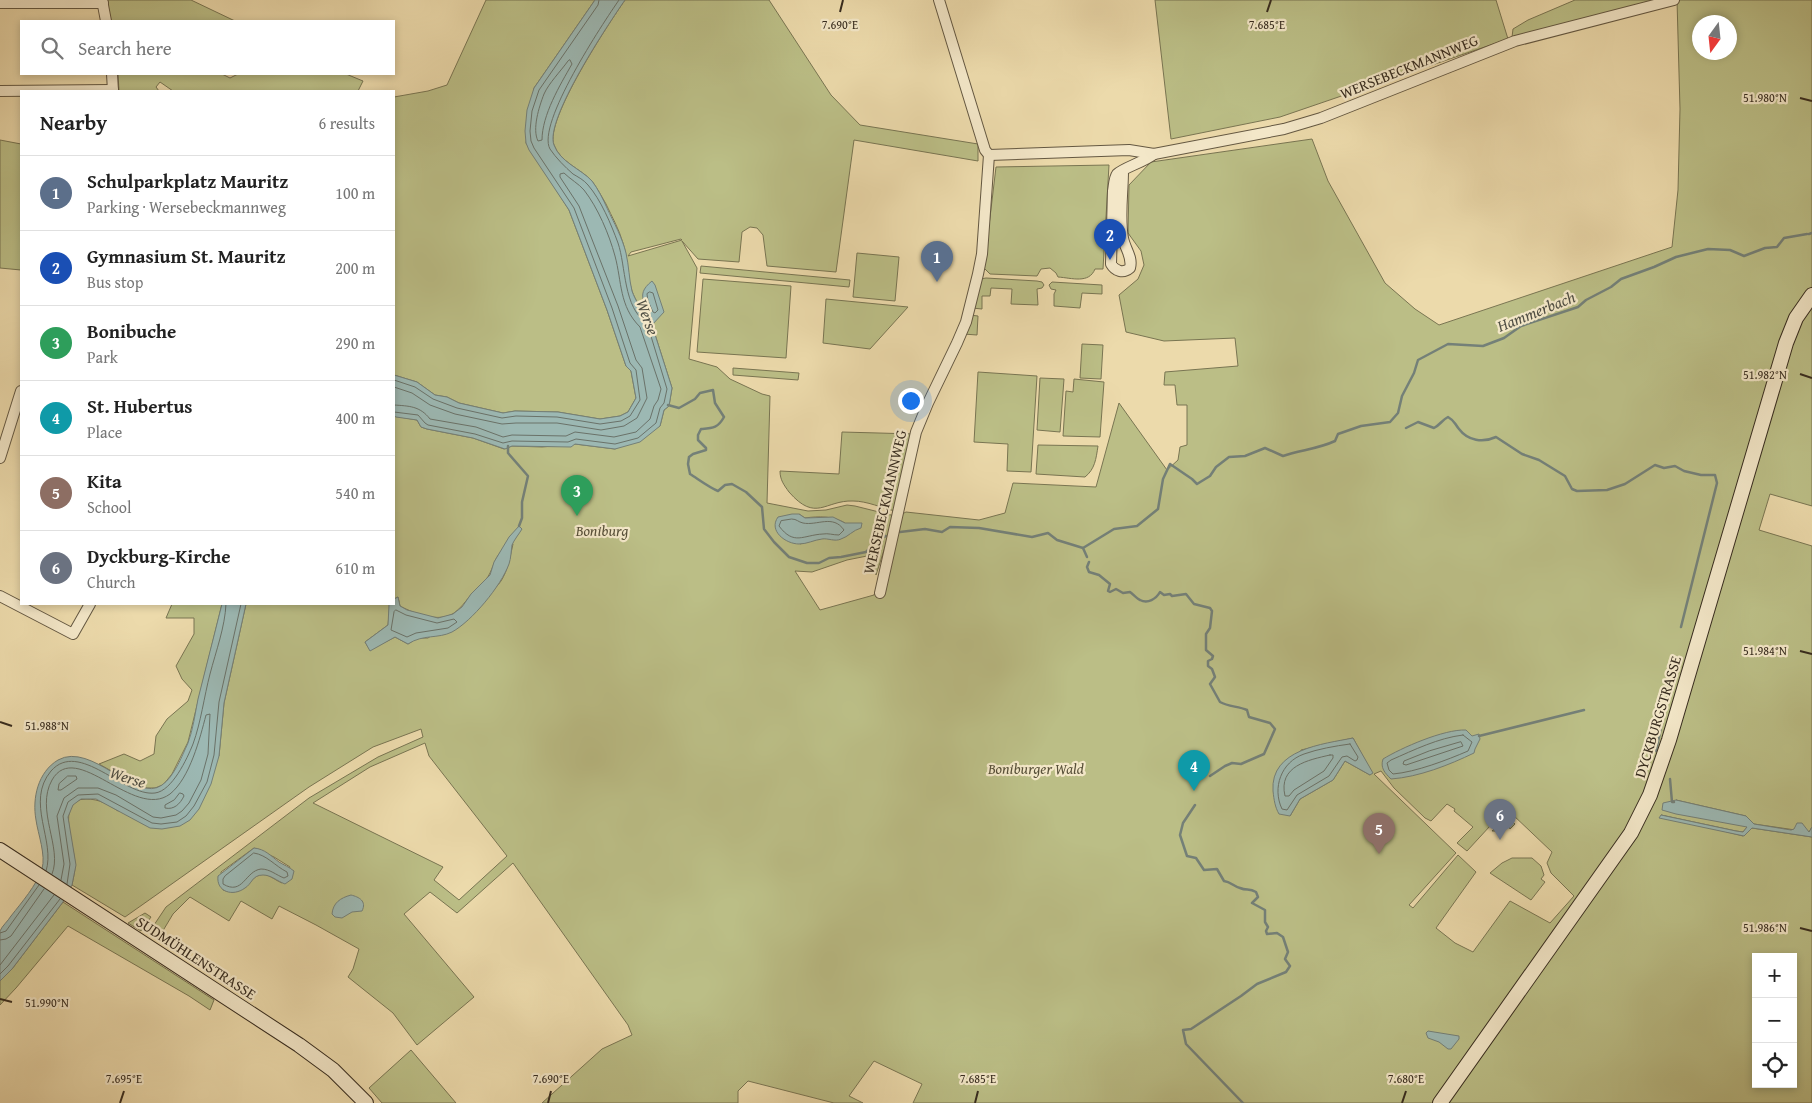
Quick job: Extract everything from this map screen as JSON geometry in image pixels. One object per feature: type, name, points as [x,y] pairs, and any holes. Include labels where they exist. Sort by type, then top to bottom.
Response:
[{"type":"street","points":[[939,0],[989,159]]},
{"type":"street","name":"WERSEBECKMANNWEG","points":[[880,593],[916,432],[966,322],[982,254],[989,159],[1128,150],[1154,154],[1304,123],[1515,41],[1674,0]]},
{"type":"street","points":[[0,2],[103,1],[106,20]]},
{"type":"street","points":[[112,75],[113,90]]},
{"type":"street","points":[[0,91],[20,91]]},
{"type":"street","name":"WERSEBECKMANNWEG","points":[[1124,171],[1154,154]]},
{"type":"street","points":[[1124,171],[1122,229],[1123,240],[1131,262],[1128,270],[1122,271],[1112,267],[1110,260],[1115,182],[1117,174],[1124,171]]},
{"type":"street","name":"DYCKBURGSTRASSE","points":[[1440,1103],[1594,888],[1631,833],[1654,786],[1786,344],[1796,318],[1812,295]]},
{"type":"street","points":[[0,458],[19,408]]},
{"type":"street","points":[[0,596],[72,634],[89,605]]},
{"type":"street","name":"SUDMÜHLENSTRASSE","points":[[0,850],[299,1045],[338,1075],[366,1103]]},
{"type":"green space","points":[[105,0],[191,0],[233,20],[111,20]]},
{"type":"green space","points":[[486,0],[595,0],[534,88],[526,143],[569,210],[626,366],[631,371],[636,398],[628,412],[620,416],[600,419],[558,412],[515,411],[503,413],[459,403],[447,397],[435,395],[417,382],[395,375],[395,97],[428,91],[447,85]]},
{"type":"green space","name":"Boniburger Wald","points":[[625,0],[769,0],[831,95],[860,125],[978,144],[978,161],[854,140],[836,272],[767,266],[763,235],[757,228],[750,227],[742,232],[739,262],[698,259],[682,241],[697,268],[689,359],[717,367],[730,379],[770,396],[767,503],[808,511],[826,510],[847,505],[895,516],[876,575],[872,555],[847,560],[812,572],[795,571],[820,610],[874,595],[900,515],[906,512],[979,520],[1005,513],[1013,483],[1096,487],[1119,403],[1167,470],[1178,460],[1180,447],[1187,445],[1187,405],[1177,405],[1175,385],[1164,385],[1165,372],[1238,366],[1235,338],[1164,341],[1126,332],[1119,295],[1138,279],[1144,265],[1141,251],[1128,233],[1129,185],[1151,162],[1312,139],[1328,181],[1385,283],[1415,309],[1439,325],[1672,247],[1678,190],[1680,109],[1677,0],[1812,0],[1812,506],[1770,494],[1759,530],[1812,546],[1812,827],[1809,832],[1754,824],[1746,816],[1676,800],[1748,826],[1743,832],[1661,815],[1743,836],[1752,828],[1812,837],[1812,1103],[913,1103],[922,1084],[874,1061],[849,1096],[863,1103],[834,1103],[748,1081],[738,1091],[738,1103],[542,1103],[602,1049],[632,1035],[628,1025],[513,863],[457,913],[430,892],[404,914],[474,997],[417,1045],[393,1013],[348,977],[353,969],[359,949],[279,906],[272,919],[241,901],[229,921],[190,897],[173,914],[158,939],[150,931],[166,907],[309,798],[378,757],[423,737],[421,729],[373,747],[309,787],[125,917],[72,885],[75,866],[69,816],[71,807],[76,801],[95,800],[107,804],[118,811],[219,756],[224,703],[246,605],[390,605],[388,625],[365,642],[370,650],[395,637],[408,644],[417,638],[428,638],[487,596],[501,581],[507,568],[513,544],[500,553],[486,579],[459,609],[448,616],[434,617],[413,612],[400,606],[398,597],[395,598],[395,416],[417,420],[421,427],[427,429],[473,438],[504,449],[512,446],[542,447],[575,444],[615,449],[660,426],[664,410],[669,406],[672,388],[652,325],[649,285],[645,289],[643,302],[648,313],[647,318],[632,291],[623,243],[606,204],[592,181],[566,161],[554,145],[554,133],[559,115],[580,72]],"holes":[[[682,240],[628,256],[631,252]],[[799,514],[805,518],[826,517],[836,519],[845,523],[847,535],[839,539],[824,538],[800,544]],[[1353,738],[1372,773],[1370,775],[1345,761],[1333,780],[1300,799],[1290,816],[1301,750]],[[425,743],[429,756],[507,856],[459,900],[434,880],[443,867],[313,803],[370,767]],[[1381,771],[1394,788],[1425,818],[1431,821],[1447,804],[1455,809],[1454,811],[1473,827],[1457,843],[1467,851],[1502,813],[1512,814],[1552,852],[1547,863],[1551,873],[1574,896],[1550,923],[1510,901],[1473,952],[1455,943],[1436,928],[1476,872],[1458,855],[1413,908],[1409,905],[1456,853],[1374,774]],[[254,848],[290,867],[282,883],[267,875],[261,875],[256,876],[239,891],[223,890],[221,872]]]},
{"type":"green space","points":[[1155,0],[1496,0],[1508,39],[1280,117],[1171,139]]},
{"type":"green space","points":[[1575,0],[1669,0],[1512,37],[1513,29],[1528,20]]},
{"type":"green space","points":[[118,75],[224,75],[230,78],[236,75],[348,75],[363,81],[358,90],[172,90],[160,82],[156,87],[158,90],[119,90]]},
{"type":"green space","points":[[0,140],[20,144],[20,270],[0,268]]},
{"type":"green space","points":[[1109,165],[1103,269],[1095,269],[1089,277],[1080,279],[1058,277],[1050,268],[1041,269],[1037,276],[990,274],[984,268],[996,167]]},
{"type":"green space","points":[[857,253],[899,257],[895,301],[853,297]]},
{"type":"green space","points":[[701,266],[850,280],[849,287],[700,273]]},
{"type":"green space","points":[[703,279],[791,286],[786,358],[697,352]]},
{"type":"green space","points":[[980,279],[1042,282],[1044,285],[1042,288],[1037,289],[1038,305],[1011,304],[1012,289],[991,288],[990,296],[982,296],[982,309],[972,308]]},
{"type":"green space","points":[[1052,282],[1102,285],[1102,294],[1082,293],[1080,308],[1054,306],[1056,290],[1051,289],[1049,285]]},
{"type":"green space","points":[[826,299],[908,307],[870,349],[823,343]]},
{"type":"green space","points":[[970,315],[978,316],[977,335],[963,334]]},
{"type":"green space","points":[[1082,344],[1103,345],[1101,379],[1080,378]]},
{"type":"green space","points":[[733,368],[799,373],[798,380],[733,375]]},
{"type":"green space","points":[[978,372],[1037,376],[1031,472],[1007,471],[1008,444],[974,442]]},
{"type":"green space","points":[[1040,378],[1064,379],[1060,432],[1037,430]]},
{"type":"green space","points":[[1074,379],[1104,382],[1100,437],[1063,436],[1066,391],[1073,392]]},
{"type":"green space","points":[[842,432],[915,434],[895,511],[858,501],[814,508],[798,501],[785,487],[780,471],[839,474]]},
{"type":"green space","points":[[1038,445],[1098,446],[1093,467],[1085,477],[1036,474]]},
{"type":"green space","points":[[172,605],[222,605],[188,742],[172,774],[163,785],[147,788],[136,785],[99,764],[124,754],[140,761],[154,754],[156,736],[167,719],[188,701],[192,690],[182,679],[176,666],[194,634],[194,618],[166,618]]},
{"type":"green space","points":[[1505,818],[1509,818],[1515,824],[1510,829],[1508,825],[1504,824],[1497,831],[1492,831]]},
{"type":"green space","points":[[1512,858],[1532,858],[1541,866],[1544,875],[1541,879],[1545,882],[1531,900],[1490,873],[1502,863]]},
{"type":"green space","points":[[63,902],[214,1000],[210,1010],[68,926],[0,1005],[0,981],[12,969]]},
{"type":"green space","points":[[145,913],[151,917],[141,931],[128,923]]},
{"type":"green space","points":[[411,1050],[456,1103],[382,1103],[369,1088]]},
{"type":"water","name":"Werse","points":[[595,0],[625,0],[593,49],[568,94],[554,133],[554,145],[557,151],[566,161],[592,181],[600,194],[618,230],[624,247],[632,291],[647,318],[648,313],[643,292],[652,281],[664,312],[652,325],[672,388],[669,406],[664,410],[660,426],[640,442],[615,449],[575,444],[571,447],[512,446],[505,449],[473,438],[427,429],[421,427],[417,420],[395,416],[395,375],[417,382],[435,395],[447,397],[459,403],[503,413],[515,411],[558,412],[600,419],[620,416],[628,412],[636,398],[631,371],[626,366],[569,210],[526,143],[527,110],[534,88]]},
{"type":"water","points":[[799,514],[805,518],[833,517],[845,523],[862,523],[861,528],[839,540],[822,539],[802,544],[794,543],[780,536],[775,527],[778,517]]},
{"type":"water","points":[[519,526],[522,529],[512,545],[510,562],[500,582],[477,611],[460,627],[447,634],[419,639],[408,644],[395,637],[370,651],[365,642],[388,625],[389,605],[395,605],[395,598],[398,597],[400,606],[407,610],[438,618],[453,614],[462,607],[471,594],[490,575],[494,562],[509,537]]},
{"type":"water","points":[[222,605],[246,605],[224,703],[219,756],[211,784],[199,809],[190,820],[180,826],[162,829],[150,828],[96,799],[81,799],[73,805],[68,817],[76,865],[72,885],[63,902],[12,969],[0,981],[0,931],[32,888],[42,869],[42,851],[35,812],[36,795],[41,778],[51,765],[58,760],[71,756],[99,765],[140,786],[151,789],[162,785],[177,766],[188,743]]},
{"type":"water","points":[[1466,730],[1472,736],[1479,734],[1480,739],[1474,753],[1444,766],[1402,778],[1391,779],[1384,770],[1382,765],[1383,759],[1400,750],[1435,736]]},
{"type":"water","points":[[1353,738],[1373,773],[1370,775],[1345,761],[1333,780],[1300,799],[1290,816],[1279,814],[1273,791],[1274,777],[1280,766],[1289,757],[1314,746]]},
{"type":"water","points":[[1676,800],[1746,816],[1754,824],[1791,830],[1794,829],[1797,823],[1802,823],[1809,832],[1812,827],[1812,837],[1752,828],[1744,836],[1659,818],[1661,815],[1743,832],[1747,827],[1662,810],[1663,803]]},
{"type":"water","points":[[254,848],[265,851],[294,871],[292,879],[285,884],[269,876],[259,875],[240,891],[231,892],[222,889],[218,876]]},
{"type":"water","points":[[351,895],[363,902],[362,911],[352,912],[342,918],[335,917],[332,914],[336,904],[340,899]]},
{"type":"water","points":[[1428,1031],[1459,1036],[1459,1039],[1451,1049],[1448,1049],[1439,1042],[1428,1038],[1426,1033]]},
{"type":"waterway","name":"Hammerbach","points":[[900,532],[925,529],[942,532],[950,527],[979,528],[1032,537],[1048,533],[1057,540],[1083,548],[1114,529],[1137,526],[1158,509],[1163,479],[1170,464],[1197,484],[1210,476],[1216,467],[1229,457],[1245,456],[1265,448],[1283,456],[1329,444],[1335,441],[1338,434],[1361,426],[1390,422],[1398,413],[1402,396],[1414,373],[1418,360],[1448,344],[1483,346],[1504,338],[1521,326],[1578,307],[1586,300],[1611,287],[1621,279],[1676,257],[1708,249],[1730,250],[1744,256],[1765,248],[1777,247],[1784,238],[1807,234]]},
{"type":"waterway","name":"Hammerbach","points":[[668,405],[679,408],[695,399],[700,393],[713,390],[715,403],[724,417],[715,427],[701,429],[698,440],[706,450],[689,457],[690,474],[718,491],[725,485],[732,484],[746,492],[762,507],[764,529],[789,557],[807,563],[819,563],[829,558],[866,552],[879,539],[886,536]]},
{"type":"waterway","points":[[1406,428],[1418,422],[1434,428],[1448,417],[1463,433],[1471,438],[1486,440],[1496,437],[1522,454],[1539,460],[1565,476],[1572,489],[1577,491],[1607,490],[1625,484],[1655,465],[1664,468],[1675,466],[1684,471],[1701,475],[1715,475],[1717,483],[1681,627]]},
{"type":"waterway","points":[[508,446],[508,453],[528,476],[522,502],[522,518],[519,526]]},
{"type":"waterway","points":[[1083,548],[1087,557]]},
{"type":"waterway","points":[[1089,562],[1087,567],[1089,572],[1099,575],[1110,584],[1108,591],[1110,592],[1116,589],[1123,593],[1130,592],[1143,601],[1154,599],[1160,592],[1164,595],[1170,594],[1172,596],[1186,594],[1194,604],[1210,608],[1212,611],[1210,628],[1206,634],[1206,650],[1213,656],[1208,661],[1208,666],[1212,669],[1215,677],[1210,684],[1220,702],[1247,710],[1249,717],[1270,723],[1275,729],[1264,754],[1241,764],[1232,763],[1210,776]]},
{"type":"waterway","points":[[1656,751],[1676,657]]},
{"type":"waterway","points":[[1479,736],[1584,710]]},
{"type":"waterway","points":[[1670,779],[1672,802],[1674,802]]},
{"type":"waterway","points":[[1195,805],[1183,823],[1180,835],[1187,856],[1196,858],[1204,870],[1217,869],[1224,881],[1242,889],[1256,892],[1258,897],[1252,903],[1265,910],[1265,922],[1268,927],[1267,934],[1277,933],[1283,937],[1288,952],[1285,959],[1290,966],[1286,972],[1257,984],[1191,1029],[1183,1030],[1186,1044],[1243,1103]]},
{"type":"place","name":"Gymnasium St. Mauritz","points":[[1110,260]]},
{"type":"place","name":"Schulparkplatz Mauritz","points":[[937,282]]},
{"type":"place","name":"Bonibuche","points":[[577,516]]},
{"type":"place","name":"St. Hubertus","points":[[1194,791]]},
{"type":"place","name":"Dyckburg-Kirche","points":[[1500,840]]},
{"type":"place","name":"Kita","points":[[1379,854]]},
{"type":"park label","name":"Boniburg","points":[[602,531]]}]
